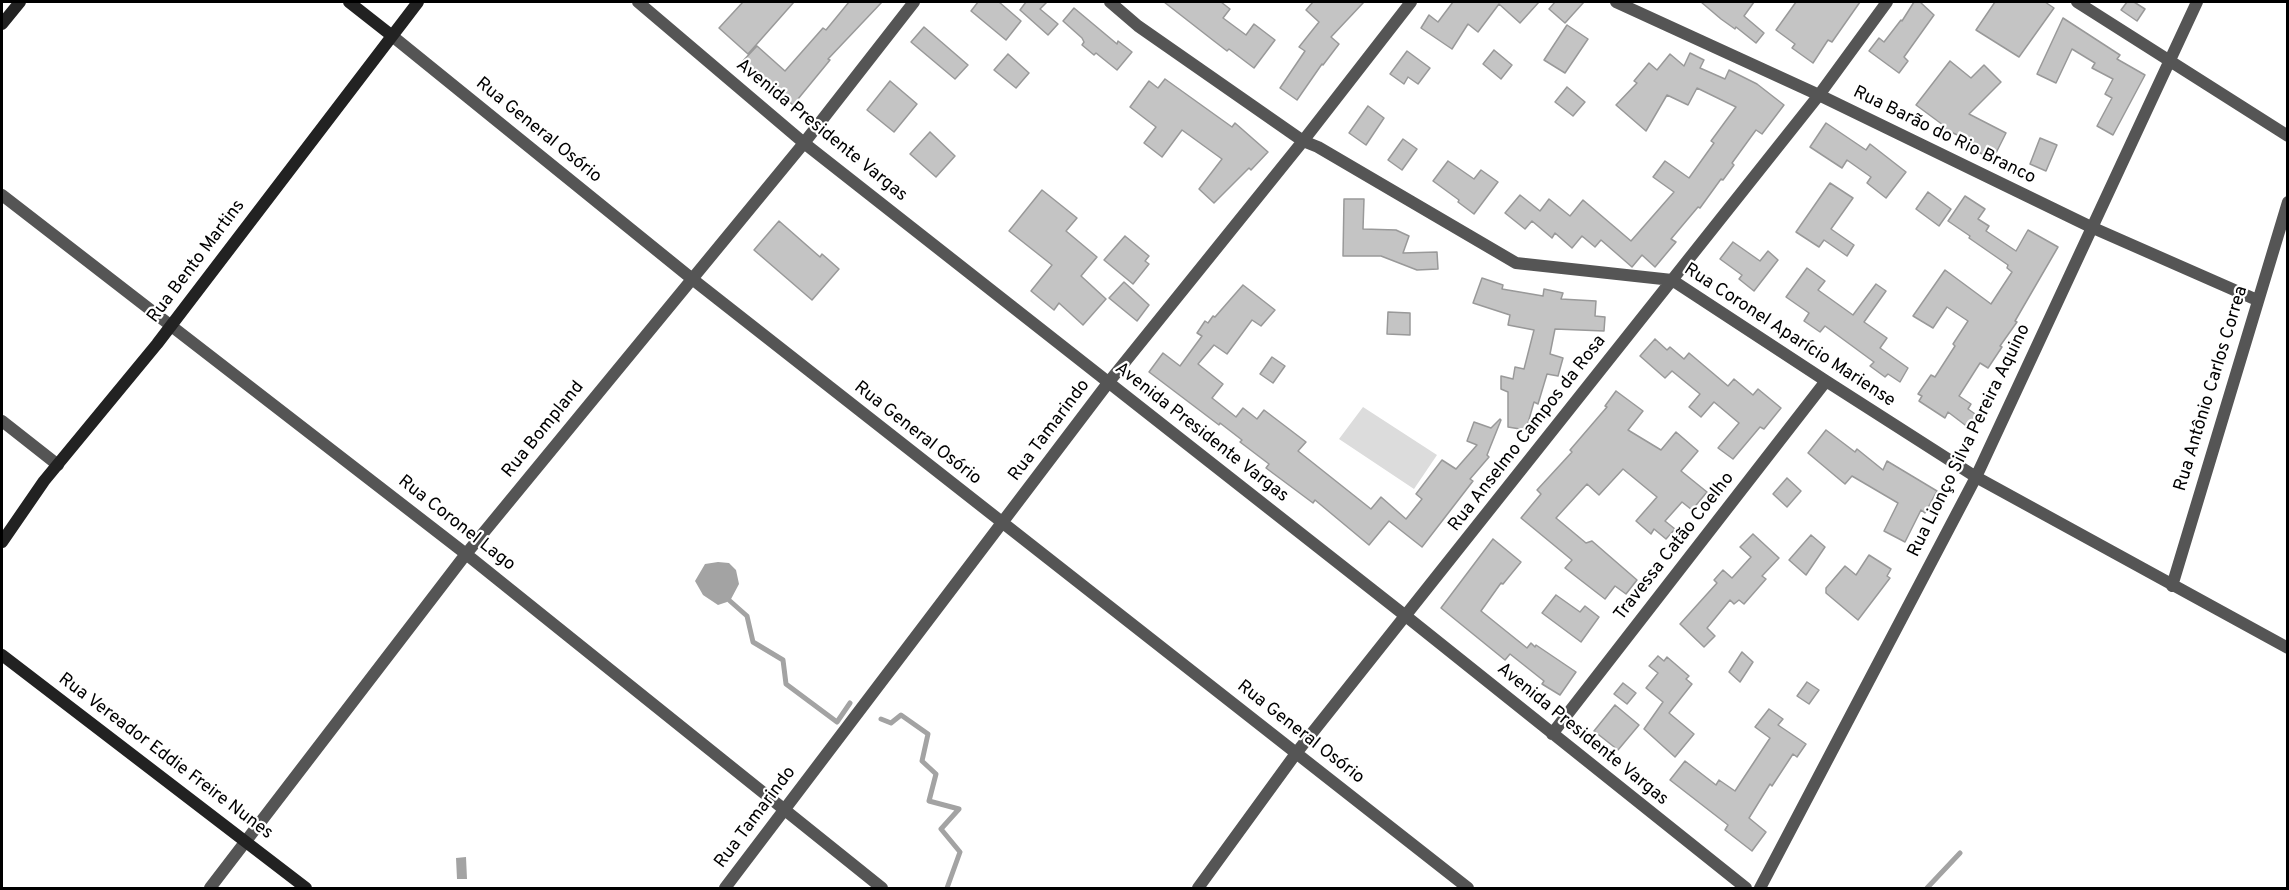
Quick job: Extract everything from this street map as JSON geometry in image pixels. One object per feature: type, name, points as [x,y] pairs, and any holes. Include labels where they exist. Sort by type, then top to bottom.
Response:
[{"type":"street","points":[[2,24],[20,2]]},
{"type":"street","name":"Rua General Osório","points":[[349,2],[691,278],[1468,888]]},
{"type":"street","name":"Rua Bento Martins","points":[[2,542],[58,465],[170,327],[417,2]]},
{"type":"street","name":"Avenida Presidente Vargas","points":[[638,2],[804,143],[1407,617],[1746,888]]},
{"type":"street","name":"Rua Bompland","points":[[210,888],[466,554],[804,143],[914,2]]},
{"type":"street","name":"Rua Coronel Aparício Mariense","points":[[1110,2],[1138,26],[1303,141],[1318,147],[1516,263],[1672,280],[1976,477],[2288,648]]},
{"type":"street","name":"Rua Tamarindo","points":[[725,888],[1108,383],[1303,141],[1411,2]]},
{"type":"street","name":"Rua Barão do Rio Branco","points":[[1616,2],[1819,95],[2091,227],[2257,300]]},
{"type":"street","name":"Rua Anselmo Campos da Rosa","points":[[1198,888],[1297,752],[1407,617],[1819,95],[1887,2]]},
{"type":"street","points":[[2076,2],[2288,136]]},
{"type":"street","name":"Rua Lionço Silva Pereira Aquino","points":[[1760,888],[1976,477],[2197,2]]},
{"type":"street","name":"Rua Coronel Lago","points":[[2,195],[466,554],[882,888]]},
{"type":"street","name":"Rua Antônio Carlos Correa","points":[[2172,586],[2288,201]]},
{"type":"street","name":"Travessa Catão Coelho","points":[[1552,734],[1826,381]]},
{"type":"street","points":[[2,421],[58,465]]},
{"type":"street","name":"Rua Vereador Eddie Freire Nunes","points":[[2,655],[306,888]]},
{"type":"shaded area","points":[[1363,407],[1437,455],[1414,489],[1339,439]]},
{"type":"shaded area","points":[[729,563],[736,570],[739,584],[730,601],[718,605],[703,595],[695,581],[705,564]]},
{"type":"shaded area","points":[[466,857],[467,879],[457,879],[456,858]]},
{"type":"building","points":[[743,2],[794,2],[748,54],[719,28]]},
{"type":"building","points":[[849,2],[882,2],[828,59],[830,60],[793,105],[758,75],[756,78],[740,64],[757,46],[785,71],[823,28],[826,30]]},
{"type":"building","points":[[978,2],[999,2],[1021,21],[1006,40],[971,11]]},
{"type":"building","points":[[1026,2],[1047,2],[1040,9],[1058,24],[1048,35],[1020,10]]},
{"type":"building","points":[[1164,2],[1221,2],[1230,9],[1223,18],[1246,35],[1254,24],[1275,40],[1254,68],[1229,49],[1227,51]]},
{"type":"building","points":[[1313,2],[1364,2],[1331,37],[1339,44],[1297,100],[1280,88],[1305,51],[1299,47],[1319,22],[1306,10]]},
{"type":"building","points":[[1453,2],[1539,2],[1520,23],[1499,4],[1478,32],[1468,24],[1452,49],[1421,28],[1429,15],[1438,22]]},
{"type":"building","points":[[1555,2],[1584,2],[1565,23],[1549,9]]},
{"type":"building","points":[[1701,2],[1754,2],[1744,16],[1764,33],[1756,43]]},
{"type":"building","points":[[1796,2],[1860,2],[1832,42],[1828,40],[1813,63],[1792,48],[1795,44],[1776,30]]},
{"type":"building","points":[[1914,2],[1920,2],[1934,15],[1904,57],[1908,61],[1899,73],[1869,51],[1879,38],[1884,42]]},
{"type":"building","points":[[1995,2],[2045,2],[2054,8],[2019,57],[1976,30]]},
{"type":"building","points":[[2127,2],[2134,2],[2145,9],[2137,21],[2121,10]]},
{"type":"building","points":[[1074,8],[1117,44],[1118,41],[1132,52],[1117,70],[1082,45],[1084,42],[1082,38],[1063,21]]},
{"type":"building","points":[[2063,18],[2120,55],[2117,59],[2145,75],[2113,135],[2097,126],[2112,98],[2105,94],[2113,79],[2092,68],[2095,63],[2072,49],[2056,83],[2037,74]]},
{"type":"building","points":[[1567,25],[1588,39],[1565,73],[1544,60]]},
{"type":"building","points":[[924,27],[968,65],[955,79],[911,42]]},
{"type":"building","points":[[1494,50],[1512,65],[1501,79],[1483,64]]},
{"type":"building","points":[[1407,51],[1430,68],[1418,84],[1408,77],[1404,84],[1390,74]]},
{"type":"building","points":[[1690,53],[1704,60],[1700,68],[1725,79],[1729,70],[1757,84],[1784,105],[1762,134],[1756,130],[1732,163],[1734,165],[1723,180],[1721,179],[1700,208],[1698,207],[1671,239],[1676,242],[1655,267],[1642,255],[1632,267],[1601,240],[1595,247],[1582,236],[1572,248],[1555,233],[1552,238],[1532,221],[1525,229],[1505,213],[1520,195],[1540,211],[1549,199],[1570,216],[1583,200],[1631,241],[1674,192],[1653,177],[1665,161],[1689,178],[1714,143],[1711,141],[1736,107],[1697,88],[1688,105],[1667,95],[1646,131],[1616,105],[1637,83],[1634,81],[1649,63],[1657,70],[1670,54],[1684,66]]},
{"type":"building","points":[[1008,54],[1029,73],[1016,88],[994,70]]},
{"type":"building","points":[[1950,61],[1971,78],[1984,65],[2001,82],[1969,114],[2006,133],[1993,159],[1961,144],[1964,138],[1942,128],[1943,125],[1916,105]]},
{"type":"building","points":[[1165,79],[1232,127],[1235,123],[1268,152],[1214,203],[1199,189],[1222,159],[1182,130],[1162,157],[1144,143],[1156,127],[1130,107],[1149,81],[1158,88]]},
{"type":"building","points":[[890,81],[917,104],[894,132],[867,110]]},
{"type":"building","points":[[1567,87],[1585,102],[1573,116],[1555,102]]},
{"type":"building","points":[[1368,106],[1384,118],[1366,145],[1349,133]]},
{"type":"building","points":[[1826,123],[1866,150],[1870,144],[1906,172],[1886,198],[1867,183],[1871,177],[1847,160],[1842,168],[1810,147]]},
{"type":"building","points":[[930,132],[955,156],[936,177],[910,154]]},
{"type":"building","points":[[2040,138],[2057,145],[2046,171],[2030,164]]},
{"type":"building","points":[[1403,139],[1417,149],[1402,170],[1388,160]]},
{"type":"building","points":[[1448,161],[1474,179],[1481,170],[1498,182],[1474,214],[1433,181]]},
{"type":"building","points":[[1830,183],[1853,198],[1831,229],[1854,245],[1847,256],[1824,240],[1819,247],[1796,232]]},
{"type":"building","points":[[1042,190],[1077,218],[1066,231],[1097,257],[1081,276],[1106,299],[1083,325],[1059,303],[1054,310],[1031,291],[1052,265],[1009,231]]},
{"type":"building","points":[[1928,192],[1951,209],[1939,226],[1916,209]]},
{"type":"building","points":[[1965,196],[1985,209],[1978,219],[1989,226],[1986,231],[2016,251],[2028,230],[2058,247],[2015,321],[2017,322],[2000,346],[2002,347],[1988,368],[1980,363],[1959,396],[1971,404],[1968,409],[1978,416],[1969,428],[1948,412],[1945,418],[1919,401],[1922,396],[1918,394],[1931,375],[1935,377],[1968,321],[1947,307],[1933,328],[1913,316],[1945,270],[1991,304],[2012,272],[2007,268],[2008,265],[1948,221]]},
{"type":"building","points":[[1344,199],[1364,199],[1363,229],[1396,230],[1409,236],[1403,253],[1437,252],[1438,269],[1417,270],[1381,256],[1343,256]]},
{"type":"building","points":[[779,221],[820,257],[822,254],[839,269],[812,300],[754,250]]},
{"type":"building","points":[[1125,236],[1149,256],[1145,261],[1149,264],[1133,284],[1104,260]]},
{"type":"building","points":[[1733,242],[1760,261],[1768,251],[1778,260],[1754,291],[1739,279],[1742,275],[1720,259]]},
{"type":"building","points":[[1807,268],[1825,281],[1818,290],[1853,315],[1876,284],[1886,291],[1864,322],[1887,338],[1880,348],[1908,368],[1900,382],[1888,374],[1885,377],[1870,366],[1874,362],[1825,326],[1820,332],[1804,321],[1809,313],[1786,297]]},
{"type":"building","points":[[1482,278],[1503,285],[1502,289],[1543,296],[1544,289],[1563,293],[1561,299],[1596,301],[1595,316],[1605,317],[1604,331],[1555,329],[1550,354],[1563,358],[1558,376],[1547,374],[1538,404],[1534,402],[1526,430],[1508,427],[1508,392],[1501,389],[1501,376],[1513,379],[1515,367],[1524,369],[1534,330],[1508,325],[1510,315],[1473,303]]},
{"type":"building","points":[[1124,282],[1149,305],[1137,321],[1109,298]]},
{"type":"building","points":[[1243,285],[1275,310],[1261,326],[1252,320],[1227,354],[1214,345],[1198,364],[1223,384],[1212,398],[1236,417],[1243,408],[1257,419],[1264,410],[1306,442],[1298,451],[1371,509],[1381,497],[1406,519],[1422,499],[1416,494],[1442,460],[1456,469],[1477,445],[1467,441],[1474,422],[1491,428],[1501,420],[1487,455],[1489,457],[1470,479],[1473,481],[1422,547],[1389,521],[1369,545],[1315,500],[1313,503],[1266,468],[1269,464],[1240,442],[1242,440],[1149,372],[1163,353],[1180,366],[1202,336],[1197,333],[1205,321],[1208,323],[1213,316],[1215,317]]},
{"type":"building","points":[[1388,312],[1410,313],[1410,335],[1387,334]]},
{"type":"building","points":[[1655,339],[1667,350],[1670,347],[1684,359],[1689,353],[1728,386],[1734,379],[1753,395],[1758,389],[1781,408],[1764,429],[1760,427],[1733,459],[1718,448],[1739,423],[1714,402],[1701,417],[1689,407],[1700,394],[1672,371],[1665,378],[1640,356]]},
{"type":"building","points":[[1272,357],[1285,366],[1273,383],[1260,374]]},
{"type":"building","points":[[1616,391],[1643,411],[1628,430],[1661,450],[1676,432],[1698,451],[1681,471],[1707,492],[1692,510],[1682,502],[1665,521],[1675,529],[1666,539],[1654,529],[1651,534],[1636,521],[1657,497],[1623,469],[1599,495],[1587,484],[1556,518],[1586,543],[1592,541],[1637,580],[1626,594],[1615,586],[1605,599],[1565,568],[1572,560],[1521,518],[1541,494],[1537,490],[1572,452],[1570,450],[1607,407],[1605,406]]},
{"type":"building","points":[[1826,430],[1855,452],[1857,449],[1883,470],[1887,461],[1937,491],[1925,513],[1921,510],[1905,542],[1884,531],[1898,503],[1852,476],[1845,484],[1808,453]]},
{"type":"building","points":[[1787,478],[1801,491],[1787,507],[1773,494]]},
{"type":"building","points":[[1753,534],[1779,558],[1762,576],[1766,579],[1744,604],[1739,600],[1734,604],[1730,600],[1707,628],[1715,636],[1704,647],[1680,624],[1717,583],[1714,580],[1723,570],[1732,578],[1751,557],[1740,547]]},
{"type":"building","points":[[1811,535],[1825,547],[1806,575],[1789,560]]},
{"type":"building","points":[[1493,539],[1521,562],[1503,584],[1501,583],[1481,611],[1527,648],[1531,643],[1535,647],[1536,645],[1576,672],[1560,695],[1542,684],[1544,681],[1510,654],[1505,660],[1441,608]]},
{"type":"building","points":[[1869,555],[1891,569],[1887,576],[1890,578],[1858,620],[1826,593],[1826,588],[1845,566],[1856,575]]},
{"type":"building","points":[[1556,595],[1580,612],[1585,606],[1599,617],[1581,642],[1542,613]]},
{"type":"building","points":[[1742,652],[1753,662],[1740,682],[1729,672]]},
{"type":"building","points":[[1658,656],[1664,661],[1667,657],[1689,676],[1686,679],[1692,684],[1669,713],[1694,734],[1675,757],[1644,729],[1663,702],[1646,688],[1658,673],[1649,666]]},
{"type":"building","points":[[1807,682],[1819,690],[1809,704],[1797,696]]},
{"type":"building","points":[[1623,683],[1636,693],[1627,704],[1614,694]]},
{"type":"building","points":[[1615,705],[1639,725],[1618,750],[1594,731]]},
{"type":"building","points":[[1769,709],[1783,719],[1778,725],[1806,744],[1797,757],[1793,754],[1772,786],[1770,784],[1749,818],[1766,832],[1752,851],[1725,830],[1728,825],[1670,780],[1685,761],[1716,785],[1719,780],[1735,791],[1770,738],[1755,727]]},
{"type":"waterway","points":[[730,601],[747,616],[753,642],[783,660],[786,684],[837,722],[850,703]]},
{"type":"waterway","points":[[881,719],[891,723],[901,715],[928,734],[922,761],[936,774],[929,801],[959,809],[941,829],[960,852],[947,888]]},
{"type":"waterway","points":[[1927,888],[1960,853]]}]
